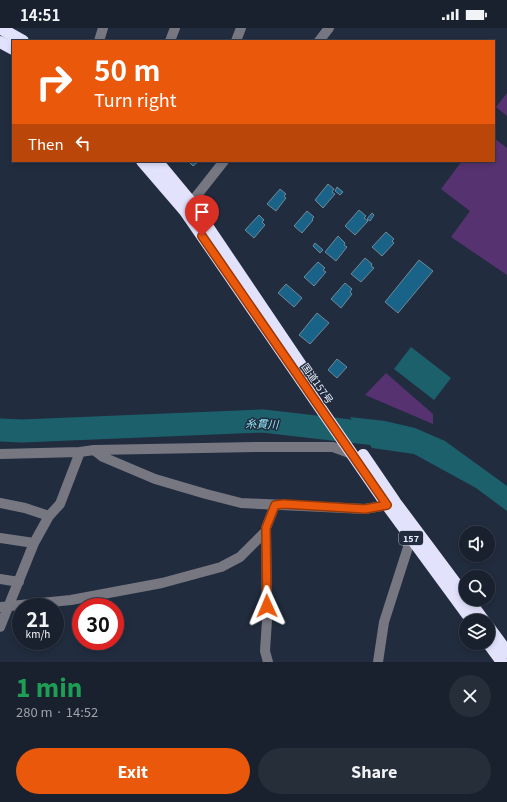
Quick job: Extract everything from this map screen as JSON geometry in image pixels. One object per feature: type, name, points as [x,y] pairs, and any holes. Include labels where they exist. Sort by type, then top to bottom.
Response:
[{"type":"highway","points":[[0,28],[20,40]]},
{"type":"highway","points":[[0,42],[12,48]]},
{"type":"highway","name":"国道157号","points":[[143,162],[188,207]]},
{"type":"highway","name":"国道157号","points":[[158,162],[317,397],[356,452],[459,587]]},
{"type":"highway","name":"国道157号","points":[[356,452],[387,505],[467,614]]},
{"type":"highway","points":[[495,636],[507,652]]},
{"type":"highway","points":[[493,650],[502,662]]},
{"type":"street","points":[[98,40],[103,28]]},
{"type":"street","points":[[170,40],[175,28]]},
{"type":"street","points":[[236,40],[241,28]]},
{"type":"street","points":[[320,40],[329,28]]},
{"type":"street","points":[[188,207],[223,162]]},
{"type":"street","points":[[0,454],[80,452],[94,450],[259,447],[333,447],[356,452]]},
{"type":"street","points":[[94,450],[103,457],[155,479],[241,503],[365,509],[387,505]]},
{"type":"street","points":[[0,627],[4,606],[18,582],[34,543],[49,516],[60,504],[80,452]]},
{"type":"street","points":[[0,503],[25,508],[49,516]]},
{"type":"street","points":[[268,662],[265,651],[267,620],[266,531],[275,505]]},
{"type":"street","points":[[4,606],[71,600],[162,583],[221,567],[240,557],[266,531]]},
{"type":"street","points":[[0,538],[34,543]]},
{"type":"street","points":[[378,662],[384,622],[411,538]]},
{"type":"street","points":[[0,579],[18,582]]},
{"type":"shaded area","points":[[507,93],[507,116],[496,107]]},
{"type":"shaded area","points":[[495,139],[507,148],[507,275],[451,237],[470,211],[441,189],[461,162],[495,162]]},
{"type":"shaded area","points":[[411,347],[451,378],[434,400],[394,369]]},
{"type":"shaded area","points":[[386,373],[433,414],[433,424],[365,395]]},
{"type":"shaded area","points":[[350,417],[385,421],[415,428],[445,441],[507,486],[507,511],[476,488],[414,454],[372,448]]},
{"type":"building","points":[[189,162],[198,162],[193,166]]},
{"type":"building","points":[[328,184],[334,189],[332,192],[335,194],[323,208],[315,200]]},
{"type":"building","points":[[337,187],[343,192],[340,195],[335,191]]},
{"type":"building","points":[[280,189],[286,194],[284,196],[286,198],[276,211],[267,204]]},
{"type":"building","points":[[359,210],[366,216],[364,218],[368,221],[355,235],[345,226]]},
{"type":"building","points":[[307,211],[314,217],[302,233],[294,226]]},
{"type":"building","points":[[372,213],[374,215],[370,221],[367,219]]},
{"type":"building","points":[[259,215],[264,220],[262,222],[265,225],[254,238],[245,230]]},
{"type":"building","points":[[386,232],[394,239],[392,241],[394,243],[382,256],[372,247]]},
{"type":"building","points":[[338,236],[347,247],[336,261],[325,252]]},
{"type":"building","points":[[315,243],[323,250],[320,253],[313,246]]},
{"type":"building","points":[[365,258],[374,268],[361,282],[351,274]]},
{"type":"building","points":[[419,260],[433,271],[398,313],[385,302]]},
{"type":"building","points":[[318,262],[325,268],[323,270],[326,272],[314,286],[304,277]]},
{"type":"building","points":[[345,283],[352,289],[350,292],[352,294],[341,308],[331,299]]},
{"type":"building","points":[[286,284],[302,298],[294,307],[278,293]]},
{"type":"building","points":[[317,313],[329,323],[310,344],[299,335]]},
{"type":"building","points":[[337,359],[347,367],[337,378],[328,370]]},
{"type":"waterway","name":"糸貫川","points":[[0,430],[22,431],[263,421],[393,436]]},
{"type":"route","points":[[202,236],[387,505],[365,509],[284,504],[275,505],[266,528],[267,606]]}]
